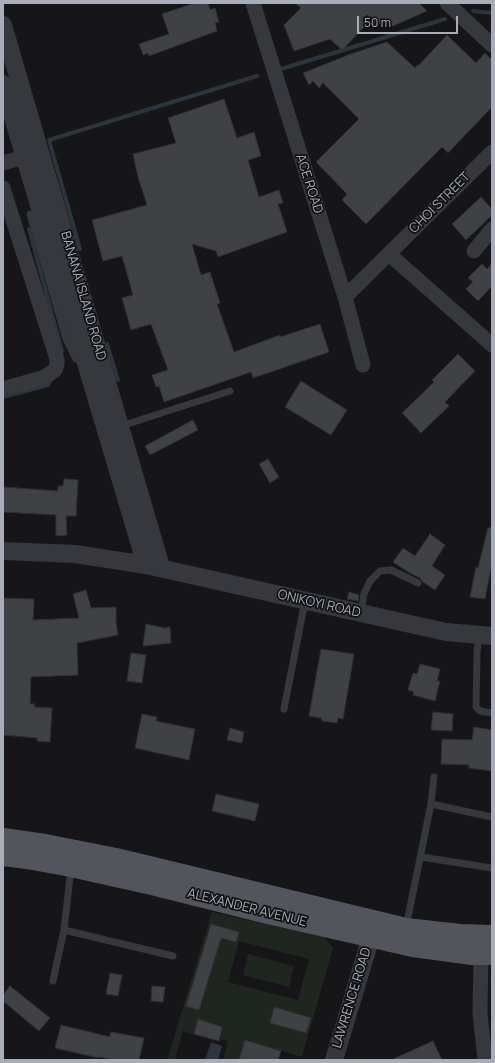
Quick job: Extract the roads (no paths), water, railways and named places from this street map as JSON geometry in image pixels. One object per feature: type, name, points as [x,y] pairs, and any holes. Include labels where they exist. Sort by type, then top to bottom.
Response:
[{"type":"main road","name":"ALEXANDER AVENUE","points":[[3,839],[45,845],[116,859],[406,929],[460,935],[488,948]]},
{"type":"main road","name":"ALEXANDER AVENUE","points":[[3,856],[27,858],[71,866],[413,946],[472,954],[488,948]]},
{"type":"street","name":"ACE ROAD","points":[[253,3],[345,298],[363,365]]},
{"type":"street","points":[[447,3],[492,45]]},
{"type":"street","name":"BANANA ISLAND ROAD","points":[[3,25],[121,426],[154,566]]},
{"type":"street","name":"BANANA ISLAND ROAD","points":[[3,84],[87,365],[154,566]]},
{"type":"street","name":"CHOI STREET","points":[[345,298],[492,152]]},
{"type":"street","points":[[3,163],[24,157]]},
{"type":"street","points":[[3,188],[57,359],[55,370],[45,377],[3,389]]},
{"type":"street","points":[[474,251],[492,229]]},
{"type":"street","points":[[389,254],[492,345]]},
{"type":"street","name":"ONIKOYI ROAD","points":[[3,551],[75,554],[154,566],[446,632],[485,636]]},
{"type":"street","name":"LAWRENCE ROAD","points":[[334,1060],[371,937]]},
{"type":"street","points":[[485,1060],[480,1013],[488,948]]},
{"type":"lane","points":[[30,214],[68,344],[76,359],[87,365]]},
{"type":"lane","points":[[121,426],[230,391]]},
{"type":"lane","points":[[361,613],[364,594],[370,581],[380,571],[391,570],[418,583]]},
{"type":"lane","points":[[284,709],[305,601]]},
{"type":"lane","points":[[485,636],[477,652],[476,706],[480,712],[492,713]]},
{"type":"lane","points":[[406,929],[431,804],[434,777]]},
{"type":"lane","points":[[431,804],[492,817]]},
{"type":"lane","points":[[421,857],[492,868]]},
{"type":"lane","points":[[53,981],[64,930],[71,866]]},
{"type":"lane","points":[[64,930],[173,956]]},
{"type":"waterway","points":[[473,11],[492,13]]},
{"type":"waterway","points":[[281,69],[445,19]]},
{"type":"waterway","points":[[80,249],[49,140],[257,76]]},
{"type":"waterway","points":[[29,229],[62,351]]},
{"type":"waterway","points":[[107,344],[118,380]]},
{"type":"waterway","points":[[3,397],[48,385],[51,379]]}]
